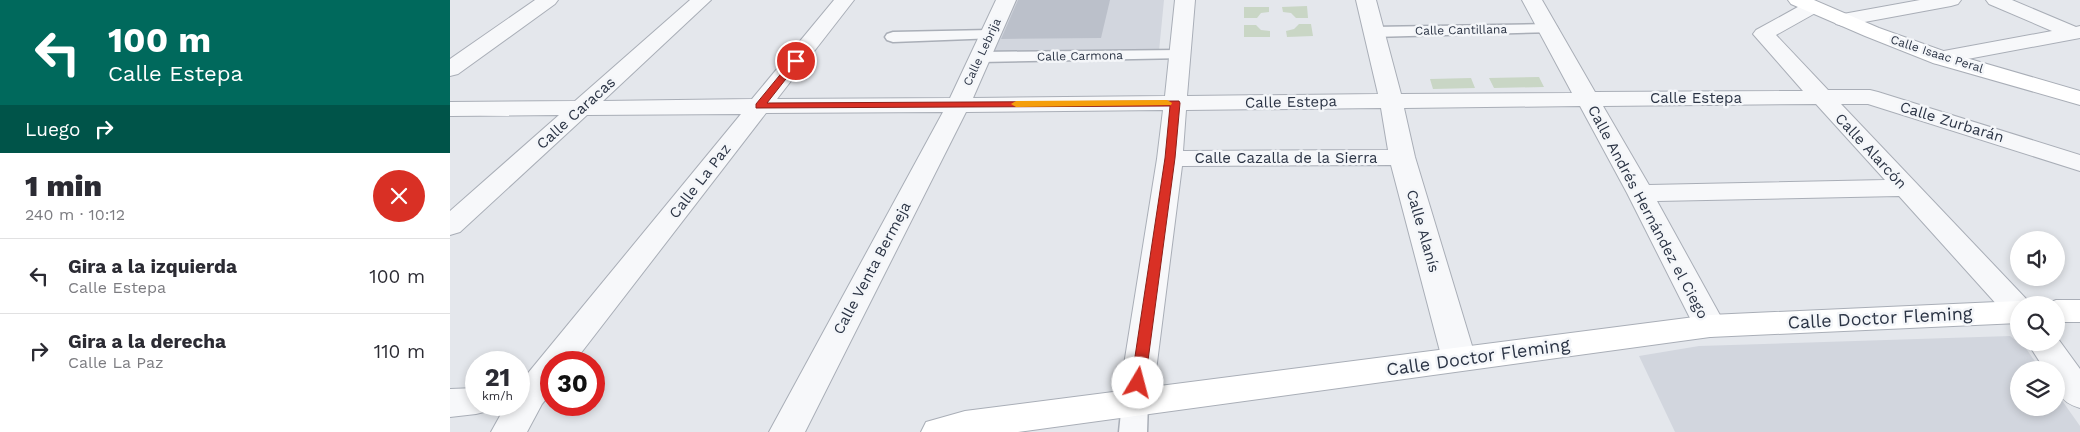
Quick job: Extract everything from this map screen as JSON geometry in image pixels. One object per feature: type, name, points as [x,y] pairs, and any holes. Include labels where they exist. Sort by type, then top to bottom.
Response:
[{"type":"main road","name":"Calle Isaac Peral","points":[[1805,3],[1843,20],[1941,58],[2080,98]]},
{"type":"main road","name":"Calle Doctor Fleming","points":[[939,432],[965,425],[1134,417],[1459,359],[1710,326],[2010,310]]},
{"type":"main road","points":[[2065,311],[2080,310]]},
{"type":"street","points":[[450,69],[548,0]]},
{"type":"street","name":"Calle Caracas","points":[[450,226],[701,0]]},
{"type":"street","name":"Calle La Paz","points":[[565,351],[844,0]]},
{"type":"street","name":"Calle Lebrija","points":[[958,105],[1006,0]]},
{"type":"street","points":[[1134,417],[1170,158],[1186,0]]},
{"type":"street","name":"Calle Alanís","points":[[1366,0],[1391,101],[1402,157],[1459,359]]},
{"type":"street","name":"Calle Andrés Hernández el Ciego","points":[[1532,0],[1550,29],[1640,193],[1710,326]]},
{"type":"street","points":[[1843,20],[1951,0]]},
{"type":"street","points":[[1996,0],[2077,32]]},
{"type":"street","name":"Calle Alarcón","points":[[1805,3],[1763,34],[2010,300]]},
{"type":"street","name":"Calle Cantillana","points":[[1373,32],[1550,29]]},
{"type":"street","points":[[1941,58],[2077,32]]},
{"type":"street","points":[[893,37],[990,36]]},
{"type":"street","name":"Calle Carmona","points":[[980,57],[1180,55]]},
{"type":"street","name":"Calle Estepa","points":[[450,109],[1821,97]]},
{"type":"street","name":"Calle Zurbarán","points":[[1821,97],[1870,97],[2080,163]]},
{"type":"street","name":"Calle Venta Bermeja","points":[[787,432],[958,105]]},
{"type":"street","name":"Calle Cazalla de la Sierra","points":[[1170,158],[1402,157]]},
{"type":"street","points":[[1640,193],[1905,188]]},
{"type":"street","points":[[2049,351],[2080,395]]},
{"type":"street","points":[[530,391],[540,380]]},
{"type":"street","points":[[450,403],[465,401]]},
{"type":"street","points":[[509,432],[516,416]]},
{"type":"shaded area","points":[[1014,0],[1164,0],[1159,51],[992,53]]},
{"type":"shaded area","points":[[2010,336],[2010,351],[2028,351],[2035,361],[2010,361],[2010,416],[2065,416],[2065,405],[2080,426],[2080,432],[1675,432],[1639,356],[1699,346]]},
{"type":"green space","points":[[1307,6],[1308,18],[1296,18],[1291,13],[1283,12],[1282,7]]},
{"type":"green space","points":[[1244,7],[1269,7],[1269,12],[1261,13],[1257,18],[1244,18]]},
{"type":"green space","points":[[1299,24],[1311,24],[1313,36],[1287,37],[1286,31],[1294,29]]},
{"type":"green space","points":[[1244,25],[1256,25],[1261,30],[1270,31],[1270,37],[1244,37]]},
{"type":"green space","points":[[1539,77],[1544,87],[1494,88],[1489,78]]},
{"type":"green space","points":[[1471,78],[1475,88],[1433,89],[1430,79]]},
{"type":"building","points":[[1018,0],[1110,0],[1101,38],[1001,39]]},
{"type":"slow traffic","points":[[1016,104],[1167,103]]},
{"type":"route","points":[[796,61],[760,106],[1175,103],[1170,158],[1138,383]]}]
